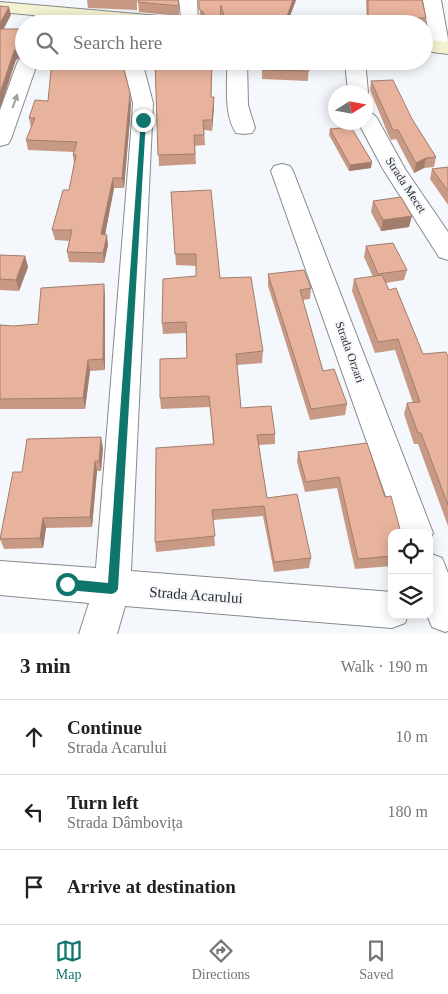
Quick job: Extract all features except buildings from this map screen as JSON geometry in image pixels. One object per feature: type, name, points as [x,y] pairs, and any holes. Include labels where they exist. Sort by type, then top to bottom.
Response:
[{"type":"main road","points":[[0,7],[34,15]]},
{"type":"street","points":[[188,0],[189,15]]},
{"type":"street","points":[[432,0],[437,46]]},
{"type":"street","points":[[0,140],[25,70]]},
{"type":"street","points":[[98,634],[112,589],[143,120],[141,94],[134,70]]},
{"type":"street","points":[[237,70],[238,105],[244,128]]},
{"type":"street","points":[[356,70],[357,85]]},
{"type":"street","name":"Strada Mecet","points":[[373,130],[390,161],[448,251]]},
{"type":"street","name":"Strada Orzari","points":[[282,171],[415,529]]},
{"type":"street","points":[[430,574],[441,614]]},
{"type":"street","name":"Strada Acarului","points":[[0,578],[112,589],[388,610]]},
{"type":"route","points":[[67,584],[112,589],[143,120]]}]
